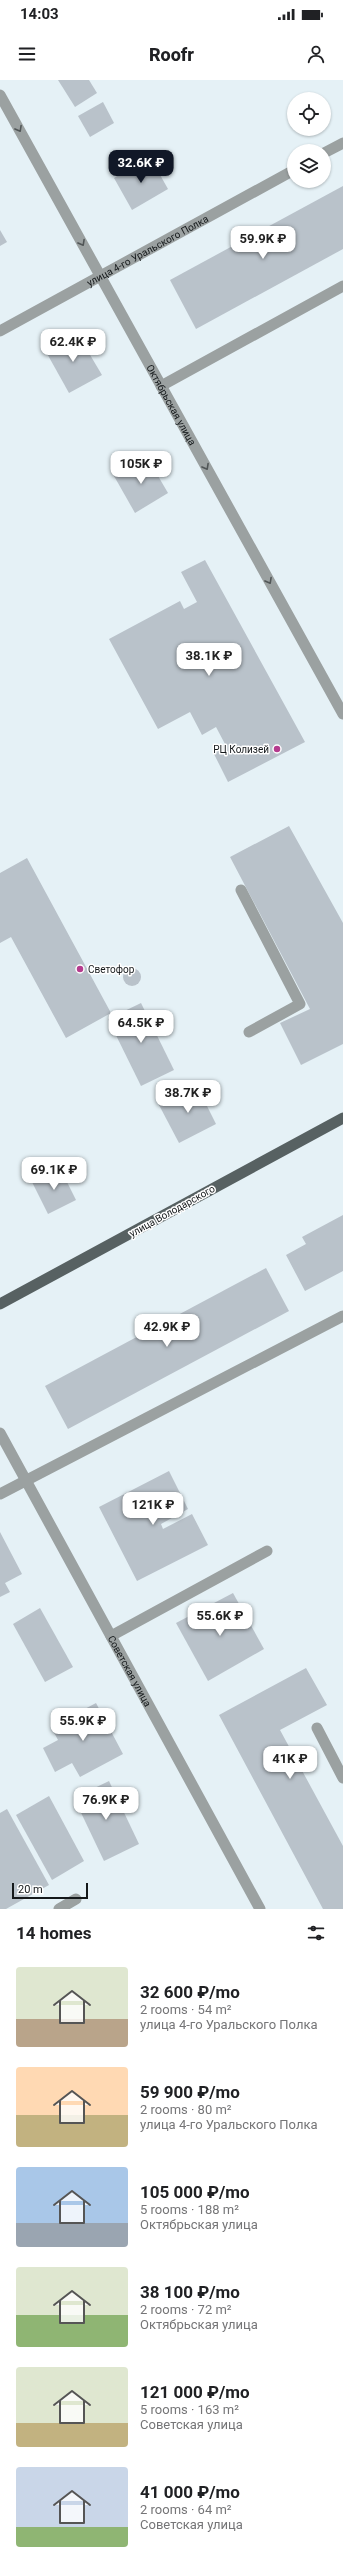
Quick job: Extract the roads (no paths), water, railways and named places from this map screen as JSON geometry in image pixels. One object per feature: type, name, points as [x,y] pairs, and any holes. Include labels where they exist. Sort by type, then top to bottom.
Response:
[{"type":"main road","name":"улица Володарского","points":[[0,1304],[343,1118]]},
{"type":"street","name":"Октябрьская улица","points":[[0,95],[343,714]]},
{"type":"street","points":[[331,150],[343,143]]},
{"type":"street","name":"улица 4-го Уральского Полка","points":[[0,331],[287,174]]},
{"type":"street","points":[[161,386],[343,286]]},
{"type":"street","points":[[241,890],[300,1004],[248,1032]]},
{"type":"street","points":[[0,1494],[343,1316]]},
{"type":"street","name":"Советская улица","points":[[0,1433],[260,1909]]},
{"type":"street","points":[[111,1636],[267,1551]]},
{"type":"street","points":[[317,1728],[343,1778]]},
{"type":"street","points":[[59,1909],[76,1899]]},
{"type":"place","name":"РЦ Колизей","points":[[277,749]]},
{"type":"place","name":"Светофор","points":[[80,969]]}]
